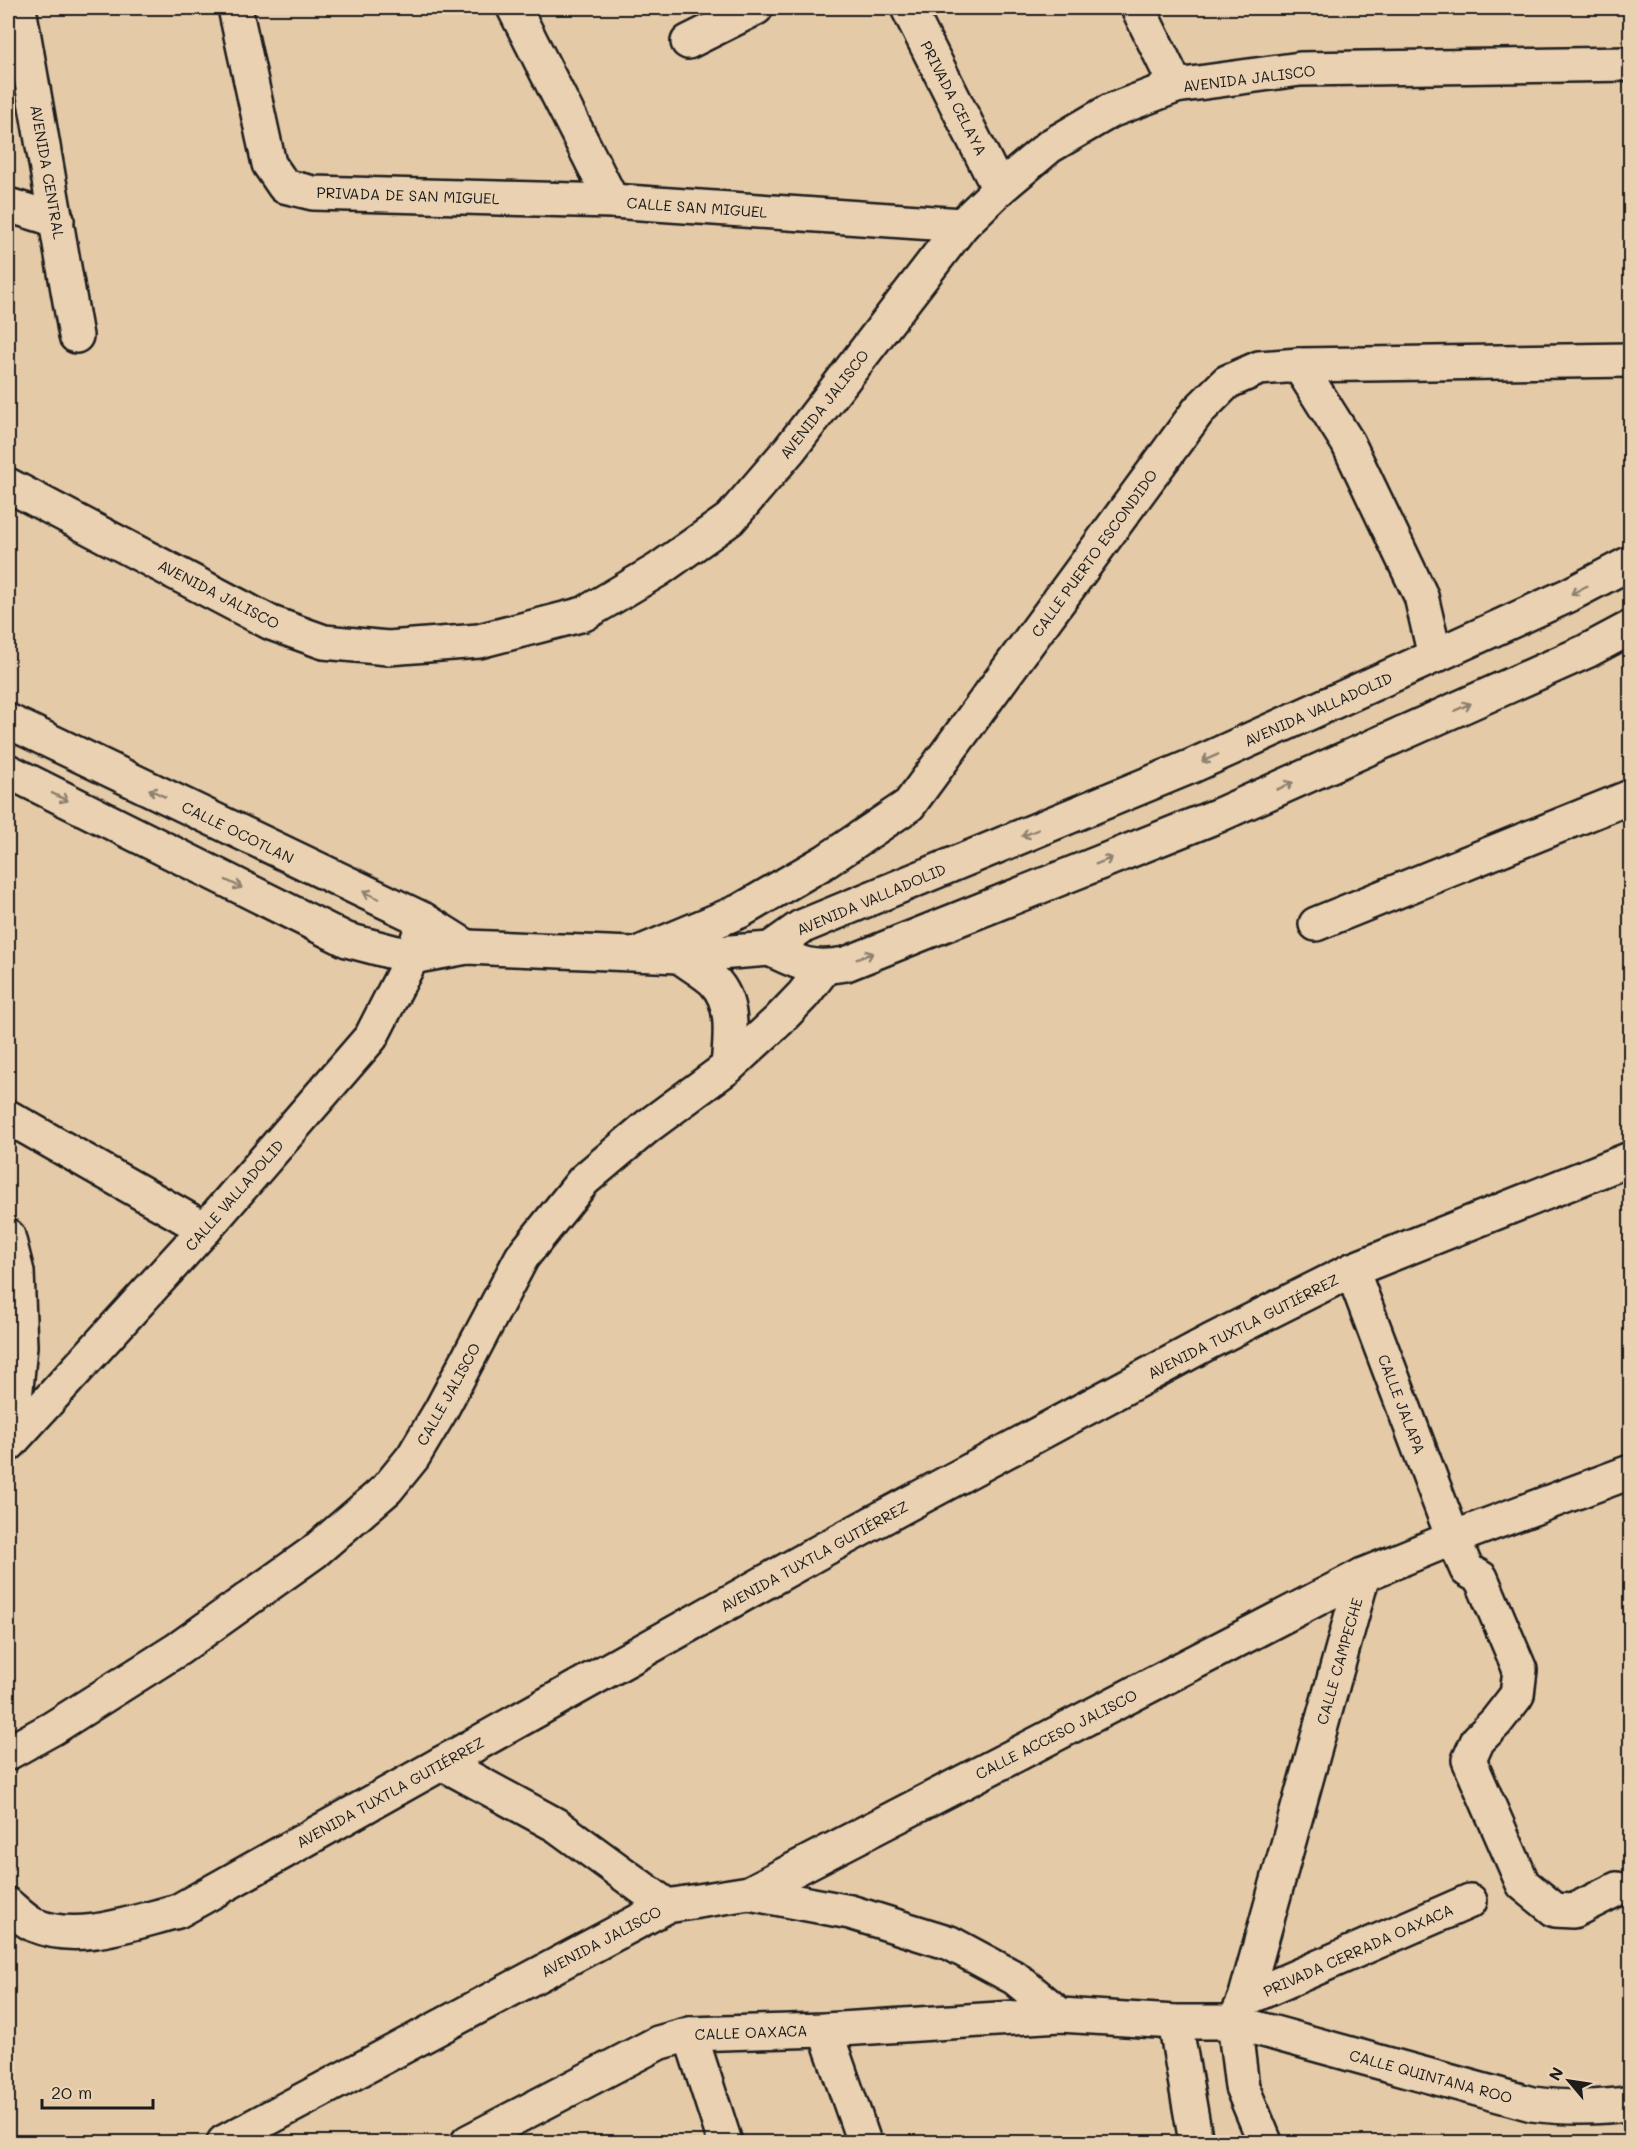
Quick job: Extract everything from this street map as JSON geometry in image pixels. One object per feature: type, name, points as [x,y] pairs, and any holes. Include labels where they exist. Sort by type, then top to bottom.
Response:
[{"type":"street","name":"AVENIDA CENTRAL","points":[[19,8],[76,336]]},
{"type":"street","name":"PRIVADA DE SAN MIGUEL","points":[[235,8],[269,164],[284,186],[313,192],[612,201]]},
{"type":"street","name":"CALLE SAN MIGUEL","points":[[514,8],[612,201],[962,225]]},
{"type":"street","points":[[688,42],[756,8]]},
{"type":"street","name":"PRIVADA CELAYA","points":[[908,8],[999,189]]},
{"type":"street","points":[[1138,8],[1176,86]]},
{"type":"street","name":"AVENIDA JALISCO","points":[[8,484],[271,622],[324,642],[388,648],[479,641],[584,614],[658,570],[730,519],[790,449],[962,225],[999,189],[1050,146],[1110,111],[1176,86],[1300,69],[1630,64]]},
{"type":"street","points":[[8,205],[57,220]]},
{"type":"street","name":"CALLE PUERTO ESCONDIDO","points":[[637,954],[740,911],[826,861],[909,805],[1198,411],[1227,382],[1259,368],[1299,365],[1630,360]]},
{"type":"street","points":[[1299,365],[1348,443],[1412,576],[1421,596],[1435,656]]},
{"type":"street","name":"AVENIDA VALLADOLID","points":[[770,949],[801,927],[1192,766],[1568,596],[1630,563]]},
{"type":"street","points":[[770,949],[803,965],[824,968],[846,964],[1219,815],[1587,651],[1630,628]]},
{"type":"street","name":"CALLE OCOTLAN","points":[[8,722],[424,920],[467,947]]},
{"type":"street","name":"CALLE OCOTLAN","points":[[8,771],[346,940],[412,957],[467,947],[679,956],[770,949]]},
{"type":"street","points":[[1316,924],[1630,797]]},
{"type":"street","name":"CALLE VALLADOLID","points":[[9,1443],[205,1228],[371,1037],[412,957],[424,920]]},
{"type":"street","points":[[679,956],[715,982],[728,1004],[731,1028],[728,1067]]},
{"type":"street","name":"CALLE JALISCO","points":[[8,1753],[53,1728],[177,1649],[314,1552],[387,1489],[413,1457],[441,1410],[522,1257],[584,1180],[648,1126],[728,1067],[778,1021],[803,995],[824,968]]},
{"type":"street","points":[[8,1117],[205,1228]]},
{"type":"street","name":"AVENIDA TUXTLA GUTIÉRREZ","points":[[8,1905],[34,1925],[68,1933],[99,1930],[178,1911],[828,1547],[1211,1341],[1352,1270],[1630,1159]]},
{"type":"street","points":[[8,1236],[17,1272],[20,1346],[9,1443]]},
{"type":"street","name":"CALLE JALAPA","points":[[1352,1270],[1453,1538],[1467,1570],[1481,1578],[1520,1670],[1517,1695],[1497,1722],[1478,1740],[1469,1760],[1523,1884],[1555,1910],[1573,1911],[1617,1889]]},
{"type":"street","points":[[1363,1575],[1453,1538],[1630,1472]]},
{"type":"street","name":"CALLE ACCESO JALISCO","points":[[749,1893],[1363,1575]]},
{"type":"street","name":"CALLE CAMPECHE","points":[[1239,2010],[1363,1575]]},
{"type":"street","points":[[442,1763],[556,1825],[667,1906]]},
{"type":"street","name":"AVENIDA JALISCO","points":[[224,2142],[667,1906],[749,1893],[850,1912],[950,1943],[1015,1978],[1060,2015]]},
{"type":"street","name":"PRIVADA CERRADA OAXACA","points":[[1239,2010],[1470,1900]]},
{"type":"street","points":[[1060,2015],[1174,2022],[1239,2010],[1242,2087],[1265,2142]]},
{"type":"street","name":"CALLE QUINTANA ROO","points":[[1239,2010],[1532,2104],[1571,2108],[1604,2108],[1630,2103]]},
{"type":"street","name":"CALLE OAXACA","points":[[468,2142],[658,2043],[690,2034],[825,2030],[1060,2015]]},
{"type":"street","points":[[1174,2022],[1196,2142]]},
{"type":"street","points":[[825,2030],[864,2142]]},
{"type":"street","points":[[690,2034],[725,2142]]}]
